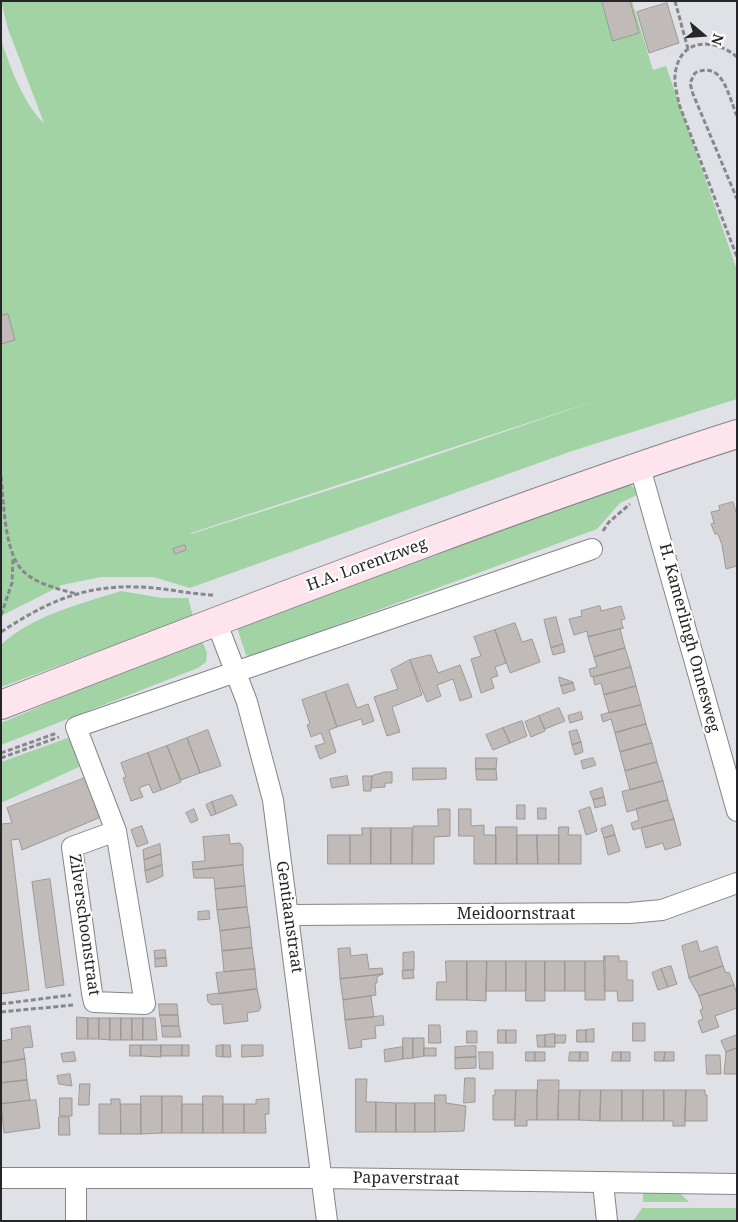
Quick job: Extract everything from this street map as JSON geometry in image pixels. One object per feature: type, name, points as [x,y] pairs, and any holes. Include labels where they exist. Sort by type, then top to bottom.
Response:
[{"type":"street","name":"H.A. Lorentzweg","points":[[1,705],[218,608],[639,464],[737,434]]},
{"type":"street","name":"H. Kamerlingh Onnesweg","points":[[639,464],[650,496],[737,812]]},
{"type":"street","points":[[77,729],[592,549]]},
{"type":"street","name":"Gentiaanstraat","points":[[218,608],[273,800],[290,915],[327,1221]]},
{"type":"street","name":"Zilverschoonstraat","points":[[77,729],[116,831],[145,1004],[93,998],[72,847],[116,831]]},
{"type":"street","name":"Meidoornstraat","points":[[290,915],[630,913],[662,910],[737,883]]},
{"type":"street","name":"Papaverstraat","points":[[1,1178],[323,1178],[737,1184]]},
{"type":"street","points":[[76,1178],[76,1221]]},
{"type":"street","points":[[603,1183],[607,1221]]},
{"type":"path","points":[[674,1],[688,49]]},
{"type":"path","points":[[737,57],[722,46],[710,43],[699,44],[688,49],[680,58],[676,70],[675,85],[679,104],[737,257]]},
{"type":"path","points":[[737,116],[722,80],[715,71],[705,69],[694,74],[690,83],[693,94],[737,199]]},
{"type":"path","points":[[1,477],[13,558],[12,583],[1,615]]},
{"type":"path","points":[[592,549],[609,522],[628,504],[650,496]]},
{"type":"path","points":[[13,558],[24,572],[47,586],[78,594]]},
{"type":"path","points":[[1,632],[40,607],[100,587],[138,587],[199,594],[218,608]]},
{"type":"path","points":[[1,753],[77,729]]},
{"type":"path","points":[[1,758],[77,729]]},
{"type":"path","points":[[1,1004],[93,998]]},
{"type":"path","points":[[1,1012],[93,998]]},
{"type":"green space","points":[[1,1],[632,1],[653,70],[666,66],[737,270],[737,399],[572,451],[190,588],[153,577],[101,577],[62,585],[1,616],[1,39],[8,61],[24,95],[30,106],[44,123],[8,29]],"holes":[[[601,399],[389,471],[191,534]]]},
{"type":"green space","points":[[626,483],[638,490],[639,494],[620,503],[597,529],[251,657],[246,655],[238,631],[240,622]]},
{"type":"green space","points":[[121,591],[163,598],[188,598],[193,616],[1,687],[1,645],[27,626],[42,618]]},
{"type":"green space","points":[[201,638],[207,653],[206,662],[198,668],[1,745],[1,723]]},
{"type":"green space","points":[[73,736],[85,764],[1,803],[1,762]]},
{"type":"green space","points":[[643,1191],[678,1191],[689,1202],[643,1202]]},
{"type":"green space","points":[[642,1208],[737,1208],[737,1221],[633,1221]]},
{"type":"building","points":[[602,1],[630,1],[639,33],[613,41]]},
{"type":"building","points":[[667,3],[679,43],[649,53],[637,12]]},
{"type":"building","points":[[8,314],[15,340],[1,344],[1,316]]},
{"type":"building","points":[[733,502],[737,515],[737,566],[726,569],[722,545],[718,534],[715,534],[711,524],[714,523],[711,512],[720,510],[719,506]]},
{"type":"building","points":[[185,545],[186,550],[175,554],[173,549]]},
{"type":"building","points":[[600,606],[601,611],[621,606],[625,619],[621,620],[623,628],[588,637],[587,631],[574,635],[569,619],[582,616],[581,611]]},
{"type":"building","points":[[556,617],[563,644],[551,648],[544,620]]},
{"type":"building","points":[[515,623],[522,642],[532,639],[540,662],[510,673],[495,630]]},
{"type":"building","points":[[623,628],[620,629],[625,648],[594,657],[588,637]]},
{"type":"building","points":[[495,630],[506,663],[495,667],[498,676],[491,678],[494,688],[481,693],[471,659],[481,656],[474,637]]},
{"type":"building","points":[[563,644],[565,652],[553,655],[551,648]]},
{"type":"building","points":[[625,648],[631,667],[591,677],[589,669],[597,667],[594,657]]},
{"type":"building","points":[[431,655],[438,673],[460,665],[472,697],[460,701],[453,679],[437,685],[441,696],[427,702],[410,660]]},
{"type":"building","points":[[410,660],[422,695],[392,707],[400,732],[387,736],[374,697],[398,689],[391,670]]},
{"type":"building","points":[[631,667],[636,686],[604,695],[601,683],[595,685],[593,678]]},
{"type":"building","points":[[559,677],[573,682],[573,683],[561,686]]},
{"type":"building","points":[[573,683],[575,690],[563,694],[561,686]]},
{"type":"building","points":[[348,684],[357,708],[368,704],[374,721],[363,725],[361,719],[337,727],[325,692]]},
{"type":"building","points":[[636,686],[641,705],[609,713],[604,695]]},
{"type":"building","points":[[325,692],[337,727],[329,730],[336,752],[320,759],[315,746],[325,743],[321,733],[311,737],[307,725],[310,724],[302,700]]},
{"type":"building","points":[[641,705],[646,724],[615,733],[611,719],[603,722],[601,715]]},
{"type":"building","points":[[559,708],[565,721],[545,729],[539,716]]},
{"type":"building","points":[[581,712],[583,719],[570,723],[568,716]]},
{"type":"building","points":[[539,716],[545,731],[531,737],[525,722]]},
{"type":"building","points":[[522,721],[527,736],[510,743],[503,728]]},
{"type":"building","points":[[646,724],[652,743],[620,752],[615,733]]},
{"type":"building","points":[[503,728],[510,743],[493,750],[486,735]]},
{"type":"building","points":[[208,730],[221,766],[200,773],[187,738]]},
{"type":"building","points":[[577,730],[581,742],[572,745],[569,732]]},
{"type":"building","points":[[187,738],[200,773],[181,780],[167,746]]},
{"type":"building","points":[[581,742],[583,752],[575,755],[572,745]]},
{"type":"building","points":[[652,743],[657,762],[625,771],[620,752]]},
{"type":"building","points":[[167,746],[181,782],[161,790],[148,753]]},
{"type":"building","points":[[148,753],[161,790],[153,793],[149,784],[139,788],[143,797],[131,801],[123,778],[126,777],[121,763]]},
{"type":"building","points":[[476,758],[497,758],[496,769],[476,769]]},
{"type":"building","points":[[593,758],[596,765],[583,769],[581,761]]},
{"type":"building","points":[[657,762],[663,781],[630,790],[625,771]]},
{"type":"building","points":[[413,768],[446,768],[446,779],[413,780]]},
{"type":"building","points":[[476,769],[496,769],[497,780],[477,780]]},
{"type":"building","points":[[392,772],[392,783],[385,783],[385,787],[371,788],[372,776]]},
{"type":"building","points":[[347,776],[349,785],[332,788],[330,779]]},
{"type":"building","points":[[363,776],[372,776],[371,791],[364,791]]},
{"type":"building","points":[[85,778],[101,817],[22,850],[19,839],[11,840],[29,990],[1,994],[1,824],[12,823],[7,808]]},
{"type":"building","points":[[663,781],[668,800],[627,812],[622,792]]},
{"type":"building","points":[[602,788],[604,797],[593,800],[590,792]]},
{"type":"building","points":[[232,795],[237,805],[216,814],[212,802]]},
{"type":"building","points":[[604,797],[606,805],[595,808],[593,800]]},
{"type":"building","points":[[668,800],[674,819],[633,830],[631,823],[639,820],[636,809]]},
{"type":"building","points":[[212,802],[216,814],[211,816],[206,805]]},
{"type":"building","points":[[517,805],[525,805],[525,819],[517,819]]},
{"type":"building","points":[[590,807],[597,831],[586,835],[579,811]]},
{"type":"building","points":[[538,808],[546,808],[546,819],[538,819]]},
{"type":"building","points":[[194,809],[198,820],[191,823],[186,813]]},
{"type":"building","points":[[438,809],[450,809],[450,836],[434,837],[434,864],[412,864],[413,826],[438,826]]},
{"type":"building","points":[[459,809],[471,809],[471,826],[484,825],[484,835],[496,835],[496,864],[474,864],[474,836],[459,836]]},
{"type":"building","points":[[674,819],[681,845],[665,850],[663,843],[646,848],[641,828]]},
{"type":"building","points":[[612,825],[615,835],[604,838],[601,829]]},
{"type":"building","points":[[142,826],[148,843],[137,847],[131,830]]},
{"type":"building","points":[[496,827],[517,827],[517,864],[496,864]]},
{"type":"building","points":[[559,827],[569,827],[568,835],[581,835],[581,864],[559,864]]},
{"type":"building","points":[[362,828],[371,828],[371,864],[350,864],[350,835],[362,835]]},
{"type":"building","points":[[371,828],[391,828],[391,864],[371,864]]},
{"type":"building","points":[[391,828],[412,828],[412,864],[391,864]]},
{"type":"building","points":[[229,835],[230,844],[240,843],[243,847],[243,865],[193,870],[192,862],[205,861],[203,837]]},
{"type":"building","points":[[328,835],[350,835],[350,864],[328,864]]},
{"type":"building","points":[[517,835],[537,835],[538,864],[517,864]]},
{"type":"building","points":[[537,835],[559,835],[559,864],[538,864]]},
{"type":"building","points":[[615,835],[620,851],[608,855],[604,838]]},
{"type":"building","points":[[160,844],[161,854],[144,860],[143,850]]},
{"type":"building","points":[[161,854],[162,865],[145,871],[144,860]]},
{"type":"building","points":[[162,865],[163,876],[147,883],[145,871]]},
{"type":"building","points":[[243,865],[245,886],[215,889],[214,878],[194,878],[193,870]]},
{"type":"building","points":[[50,879],[64,985],[46,988],[32,882]]},
{"type":"building","points":[[245,886],[247,907],[217,910],[215,889]]},
{"type":"building","points":[[247,907],[250,927],[220,931],[217,910]]},
{"type":"building","points":[[209,911],[210,919],[198,920],[198,912]]},
{"type":"building","points":[[250,927],[252,948],[222,951],[220,931]]},
{"type":"building","points":[[697,941],[700,952],[717,946],[723,966],[689,978],[682,946]]},
{"type":"building","points":[[252,948],[255,969],[224,972],[222,951]]},
{"type":"building","points":[[350,948],[351,956],[367,954],[369,969],[382,968],[383,974],[340,979],[338,949]]},
{"type":"building","points":[[165,950],[166,958],[155,959],[154,951]]},
{"type":"building","points":[[414,952],[414,970],[403,970],[403,953]]},
{"type":"building","points":[[604,956],[619,956],[619,961],[627,961],[627,980],[633,980],[633,1001],[618,1001],[617,991],[605,991]]},
{"type":"building","points":[[605,957],[605,1000],[585,1000],[585,961],[604,961]]},
{"type":"building","points":[[166,958],[167,966],[155,967],[155,959]]},
{"type":"building","points":[[446,961],[467,961],[467,1000],[436,1000],[437,982],[446,982]]},
{"type":"building","points":[[467,961],[487,961],[486,1001],[467,1000]]},
{"type":"building","points":[[487,961],[506,961],[506,991],[486,991]]},
{"type":"building","points":[[506,961],[526,961],[526,991],[506,991]]},
{"type":"building","points":[[526,961],[545,961],[545,1001],[526,1001]]},
{"type":"building","points":[[545,961],[565,961],[565,991],[545,991]]},
{"type":"building","points":[[565,961],[585,961],[585,991],[565,991]]},
{"type":"building","points":[[671,966],[677,984],[668,987],[661,969]]},
{"type":"building","points":[[723,966],[726,973],[729,972],[734,985],[699,996],[689,978]]},
{"type":"building","points":[[255,969],[257,989],[219,994],[216,973]]},
{"type":"building","points":[[661,969],[668,987],[658,990],[652,973]]},
{"type":"building","points":[[413,970],[414,978],[403,979],[402,971]]},
{"type":"building","points":[[383,974],[377,977],[377,983],[375,983],[376,995],[343,1000],[340,979]]},
{"type":"building","points":[[734,985],[737,994],[737,1008],[715,1016],[719,1027],[702,1033],[698,1021],[703,1019],[700,1010],[703,1009],[699,996]]},
{"type":"building","points":[[257,989],[261,1007],[259,1011],[247,1013],[248,1021],[224,1024],[222,1004],[212,1005],[208,1002],[207,995]]},
{"type":"building","points":[[371,996],[374,1017],[345,1020],[343,1000]]},
{"type":"building","points":[[159,1004],[177,1004],[178,1015],[160,1015]]},
{"type":"building","points":[[160,1015],[178,1015],[179,1026],[162,1026]]},
{"type":"building","points":[[383,1016],[384,1025],[375,1026],[376,1038],[361,1040],[362,1047],[349,1049],[345,1020]]},
{"type":"building","points":[[77,1017],[88,1018],[88,1039],[77,1039]]},
{"type":"building","points":[[88,1018],[99,1018],[99,1039],[88,1039]]},
{"type":"building","points":[[99,1018],[110,1018],[110,1040],[99,1039]]},
{"type":"building","points":[[110,1018],[121,1018],[121,1040],[110,1040]]},
{"type":"building","points":[[121,1018],[132,1018],[132,1040],[121,1040]]},
{"type":"building","points":[[132,1018],[143,1018],[143,1040],[132,1040]]},
{"type":"building","points":[[143,1018],[155,1018],[157,1040],[143,1040]]},
{"type":"building","points":[[633,1023],[645,1023],[645,1041],[633,1041]]},
{"type":"building","points":[[429,1025],[440,1025],[441,1043],[429,1043]]},
{"type":"building","points":[[30,1026],[33,1047],[23,1048],[25,1059],[1,1063],[1,1041],[12,1039],[11,1029]]},
{"type":"building","points":[[162,1026],[179,1026],[181,1037],[163,1037]]},
{"type":"building","points":[[594,1029],[594,1042],[586,1042],[586,1030]]},
{"type":"building","points":[[498,1030],[506,1030],[506,1043],[498,1043]]},
{"type":"building","points":[[506,1030],[516,1030],[516,1043],[506,1043]]},
{"type":"building","points":[[577,1030],[586,1030],[586,1042],[577,1042]]},
{"type":"building","points":[[467,1031],[477,1031],[477,1043],[467,1043]]},
{"type":"building","points":[[555,1034],[555,1047],[545,1047],[545,1035]]},
{"type":"building","points":[[537,1035],[545,1035],[545,1047],[538,1047]]},
{"type":"building","points":[[555,1035],[566,1035],[565,1043],[555,1043]]},
{"type":"building","points":[[737,1035],[737,1048],[726,1052],[721,1041]]},
{"type":"building","points":[[403,1038],[413,1038],[413,1058],[403,1059]]},
{"type":"building","points":[[413,1038],[424,1038],[424,1056],[413,1058]]},
{"type":"building","points":[[130,1045],[141,1045],[141,1056],[130,1056]]},
{"type":"building","points":[[141,1045],[161,1045],[161,1057],[141,1056]]},
{"type":"building","points":[[161,1045],[182,1045],[182,1056],[161,1056]]},
{"type":"building","points":[[182,1045],[189,1045],[189,1056],[182,1056]]},
{"type":"building","points":[[223,1045],[230,1045],[231,1057],[223,1057]]},
{"type":"building","points":[[223,1045],[223,1057],[216,1056],[216,1046]]},
{"type":"building","points":[[242,1045],[263,1045],[263,1056],[242,1057]]},
{"type":"building","points":[[476,1046],[476,1057],[455,1058],[455,1047]]},
{"type":"building","points":[[403,1047],[403,1059],[385,1062],[384,1050]]},
{"type":"building","points":[[424,1048],[436,1048],[436,1056],[424,1056]]},
{"type":"building","points":[[737,1048],[737,1074],[724,1074],[726,1052]]},
{"type":"building","points":[[74,1052],[76,1061],[63,1062],[61,1054]]},
{"type":"building","points":[[479,1052],[493,1052],[493,1069],[480,1069]]},
{"type":"building","points":[[526,1052],[535,1052],[535,1061],[526,1061]]},
{"type":"building","points":[[535,1052],[545,1052],[545,1061],[535,1061]]},
{"type":"building","points":[[570,1052],[580,1052],[580,1061],[569,1061]]},
{"type":"building","points":[[580,1052],[588,1052],[588,1061],[580,1061]]},
{"type":"building","points":[[613,1052],[621,1052],[621,1061],[612,1061]]},
{"type":"building","points":[[621,1052],[630,1052],[630,1061],[621,1061]]},
{"type":"building","points":[[655,1052],[665,1052],[664,1061],[655,1061]]},
{"type":"building","points":[[665,1052],[674,1052],[674,1061],[664,1061]]},
{"type":"building","points":[[706,1055],[720,1055],[721,1074],[707,1074]]},
{"type":"building","points":[[476,1057],[476,1068],[455,1069],[455,1058]]},
{"type":"building","points":[[25,1059],[27,1080],[1,1083],[1,1063]]},
{"type":"building","points":[[70,1074],[72,1086],[59,1084],[57,1076]]},
{"type":"building","points":[[465,1078],[475,1078],[475,1102],[464,1103]]},
{"type":"building","points":[[356,1079],[367,1079],[366,1102],[376,1102],[376,1132],[356,1132]]},
{"type":"building","points":[[27,1080],[30,1100],[1,1104],[1,1083]]},
{"type":"building","points":[[538,1080],[559,1080],[558,1120],[537,1120]]},
{"type":"building","points":[[80,1084],[90,1084],[89,1105],[79,1105]]},
{"type":"building","points":[[495,1090],[516,1090],[515,1120],[493,1120],[493,1095],[495,1095]]},
{"type":"building","points":[[516,1090],[537,1090],[537,1120],[527,1120],[527,1126],[515,1126]]},
{"type":"building","points":[[559,1090],[580,1090],[579,1120],[558,1120]]},
{"type":"building","points":[[580,1090],[601,1090],[600,1121],[579,1120]]},
{"type":"building","points":[[601,1090],[622,1090],[622,1121],[600,1121]]},
{"type":"building","points":[[622,1090],[643,1090],[643,1121],[622,1121]]},
{"type":"building","points":[[643,1090],[664,1090],[664,1121],[643,1121]]},
{"type":"building","points":[[664,1090],[686,1090],[685,1126],[673,1126],[673,1121],[664,1121]]},
{"type":"building","points":[[686,1090],[705,1090],[705,1095],[707,1095],[707,1121],[685,1121]]},
{"type":"building","points":[[435,1095],[446,1095],[446,1103],[466,1106],[464,1131],[435,1132]]},
{"type":"building","points":[[141,1096],[162,1096],[162,1133],[141,1134]]},
{"type":"building","points":[[162,1096],[182,1096],[182,1133],[162,1133]]},
{"type":"building","points":[[203,1096],[223,1096],[223,1133],[203,1133]]},
{"type":"building","points":[[60,1098],[72,1098],[72,1116],[60,1116]]},
{"type":"building","points":[[111,1099],[120,1099],[121,1134],[99,1134],[99,1104],[111,1104]]},
{"type":"building","points":[[269,1099],[269,1114],[265,1114],[266,1133],[244,1133],[244,1104],[256,1104],[256,1100]]},
{"type":"building","points":[[36,1100],[40,1128],[4,1133],[1,1104]]},
{"type":"building","points":[[376,1102],[396,1103],[396,1132],[376,1132]]},
{"type":"building","points":[[396,1103],[415,1103],[415,1132],[396,1132]]},
{"type":"building","points":[[415,1103],[435,1103],[435,1132],[415,1132]]},
{"type":"building","points":[[121,1104],[141,1104],[141,1134],[121,1134]]},
{"type":"building","points":[[182,1104],[203,1104],[203,1133],[182,1133]]},
{"type":"building","points":[[223,1104],[244,1104],[244,1133],[223,1133]]},
{"type":"building","points":[[59,1117],[69,1117],[70,1135],[59,1135]]}]
